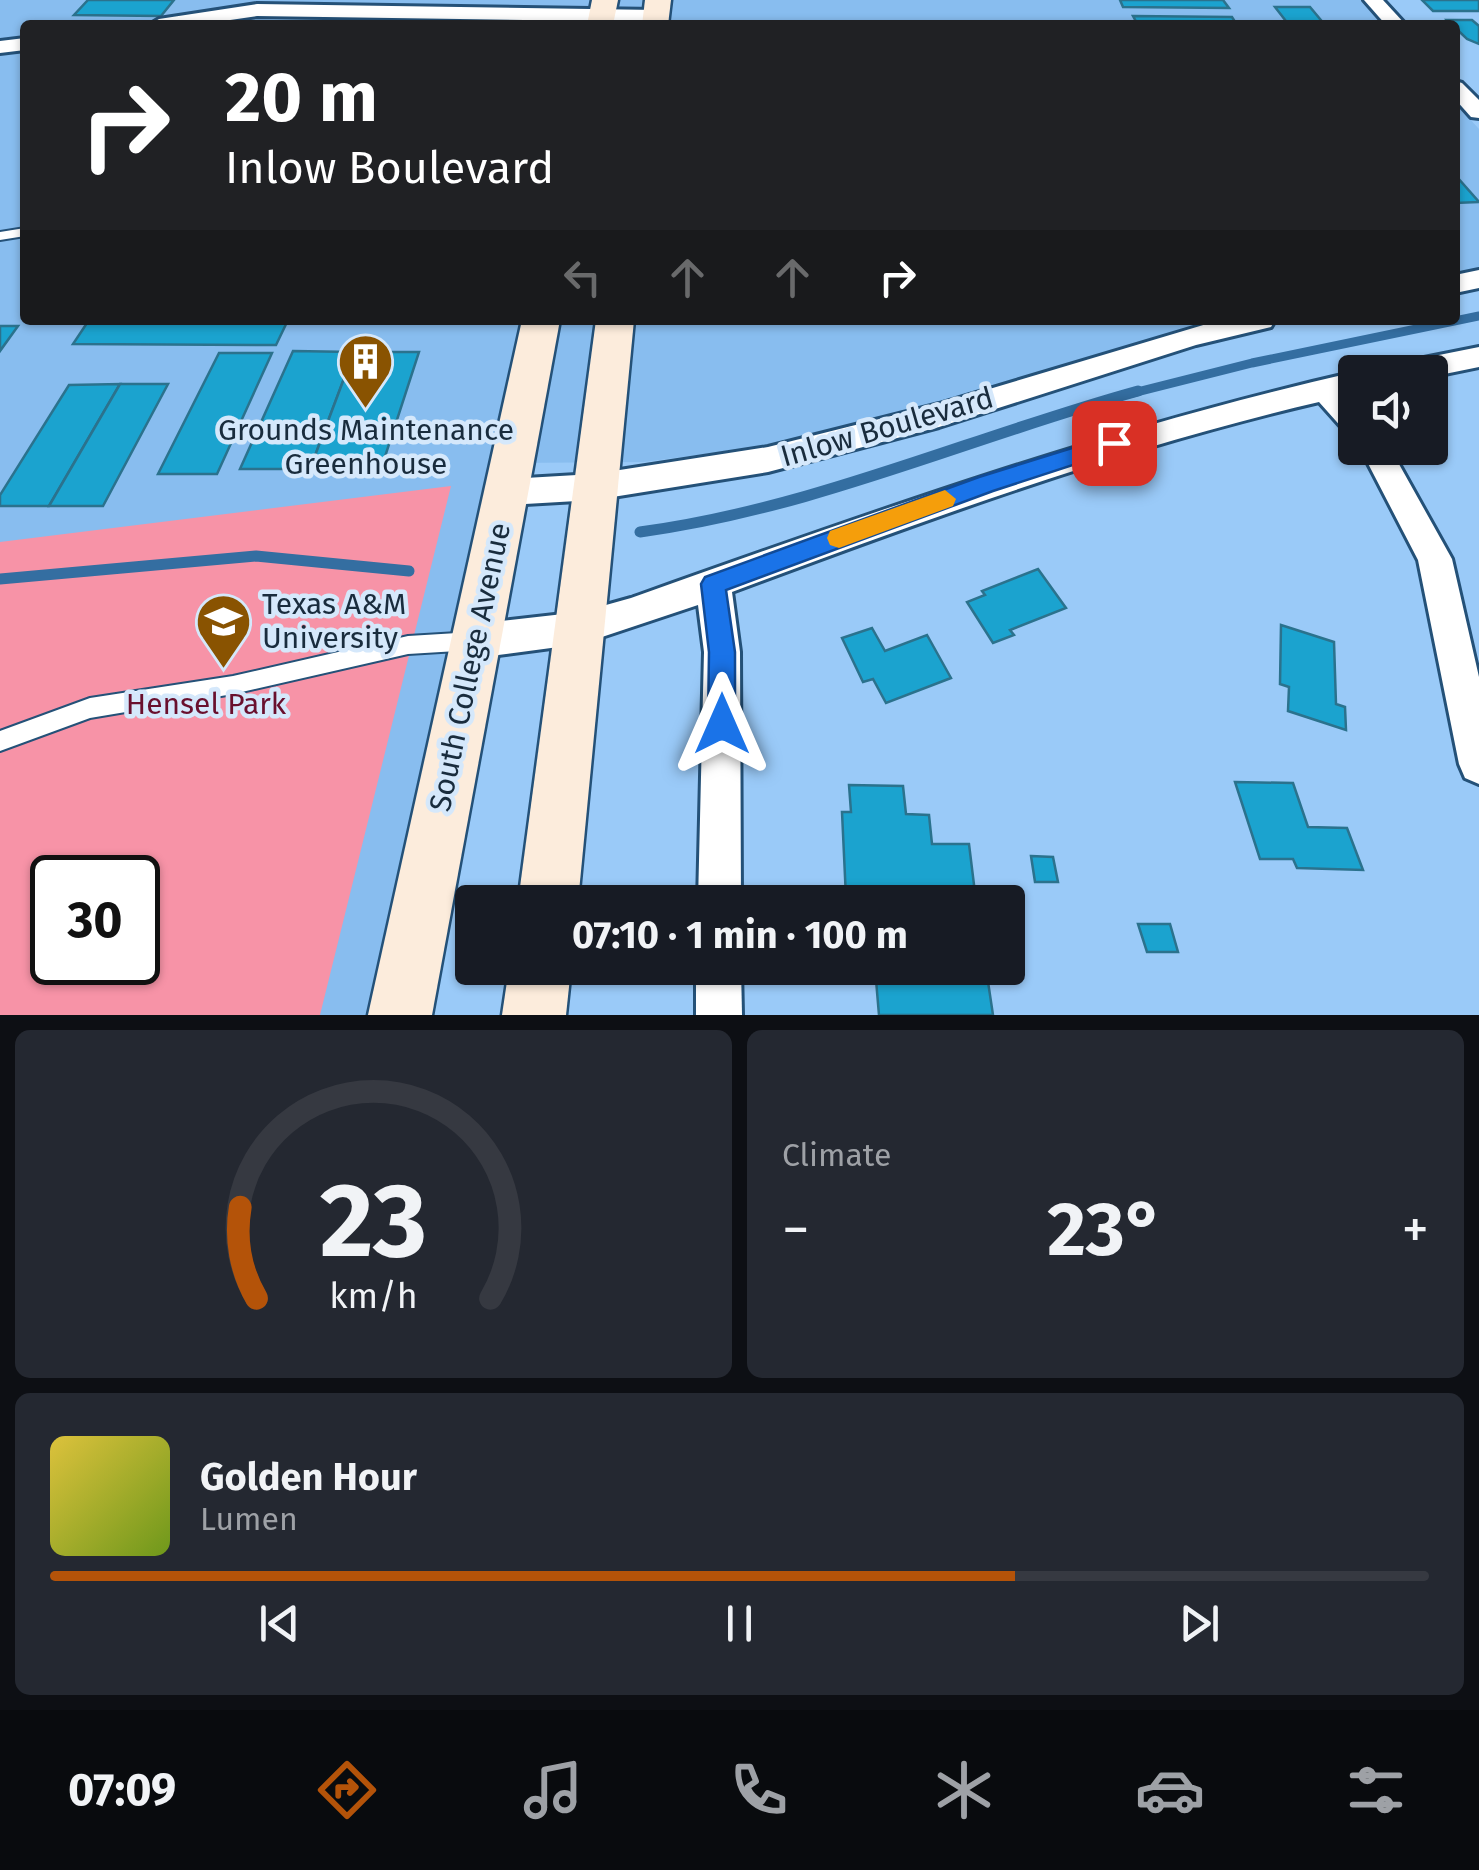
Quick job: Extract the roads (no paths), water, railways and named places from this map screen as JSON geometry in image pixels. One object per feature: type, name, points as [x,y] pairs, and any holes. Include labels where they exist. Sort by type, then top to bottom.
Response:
[{"type":"main road","name":"South College Avenue","points":[[400,1015],[540,325]]},
{"type":"main road","points":[[550,885],[593,490],[615,325]]},
{"type":"main road","points":[[534,1015],[538,985]]},
{"type":"street","points":[[1373,0],[1391,20]]},
{"type":"street","points":[[184,20],[260,5],[656,14]]},
{"type":"street","points":[[1460,92],[1479,112]]},
{"type":"street","name":"Inlow Boulevard","points":[[506,492],[593,490],[822,448],[1239,325]]},
{"type":"street","points":[[1448,363],[1479,357]]},
{"type":"street","points":[[475,641],[581,628],[1078,455],[1244,406],[1338,386]]},
{"type":"street","points":[[1383,465],[1435,559],[1479,764]]},
{"type":"street","points":[[713,584],[722,652],[720,885]]},
{"type":"street","points":[[719,985],[719,1015]]},
{"type":"lane","points":[[0,741],[90,708],[233,685],[408,644],[475,641]]},
{"type":"waterway","points":[[1460,320],[1479,316]]},
{"type":"waterway","points":[[1129,394],[1252,363],[1436,325]]},
{"type":"waterway","points":[[640,532],[767,507],[1138,391]]},
{"type":"waterway","points":[[0,579],[256,556],[409,571]]},
{"type":"place","name":"Grounds Maintenance Greenhouse","points":[[366,411]]},
{"type":"place","name":"Texas A&M University","points":[[223,670]]},
{"type":"park label","name":"Hensel Park","points":[[206,704]]}]
